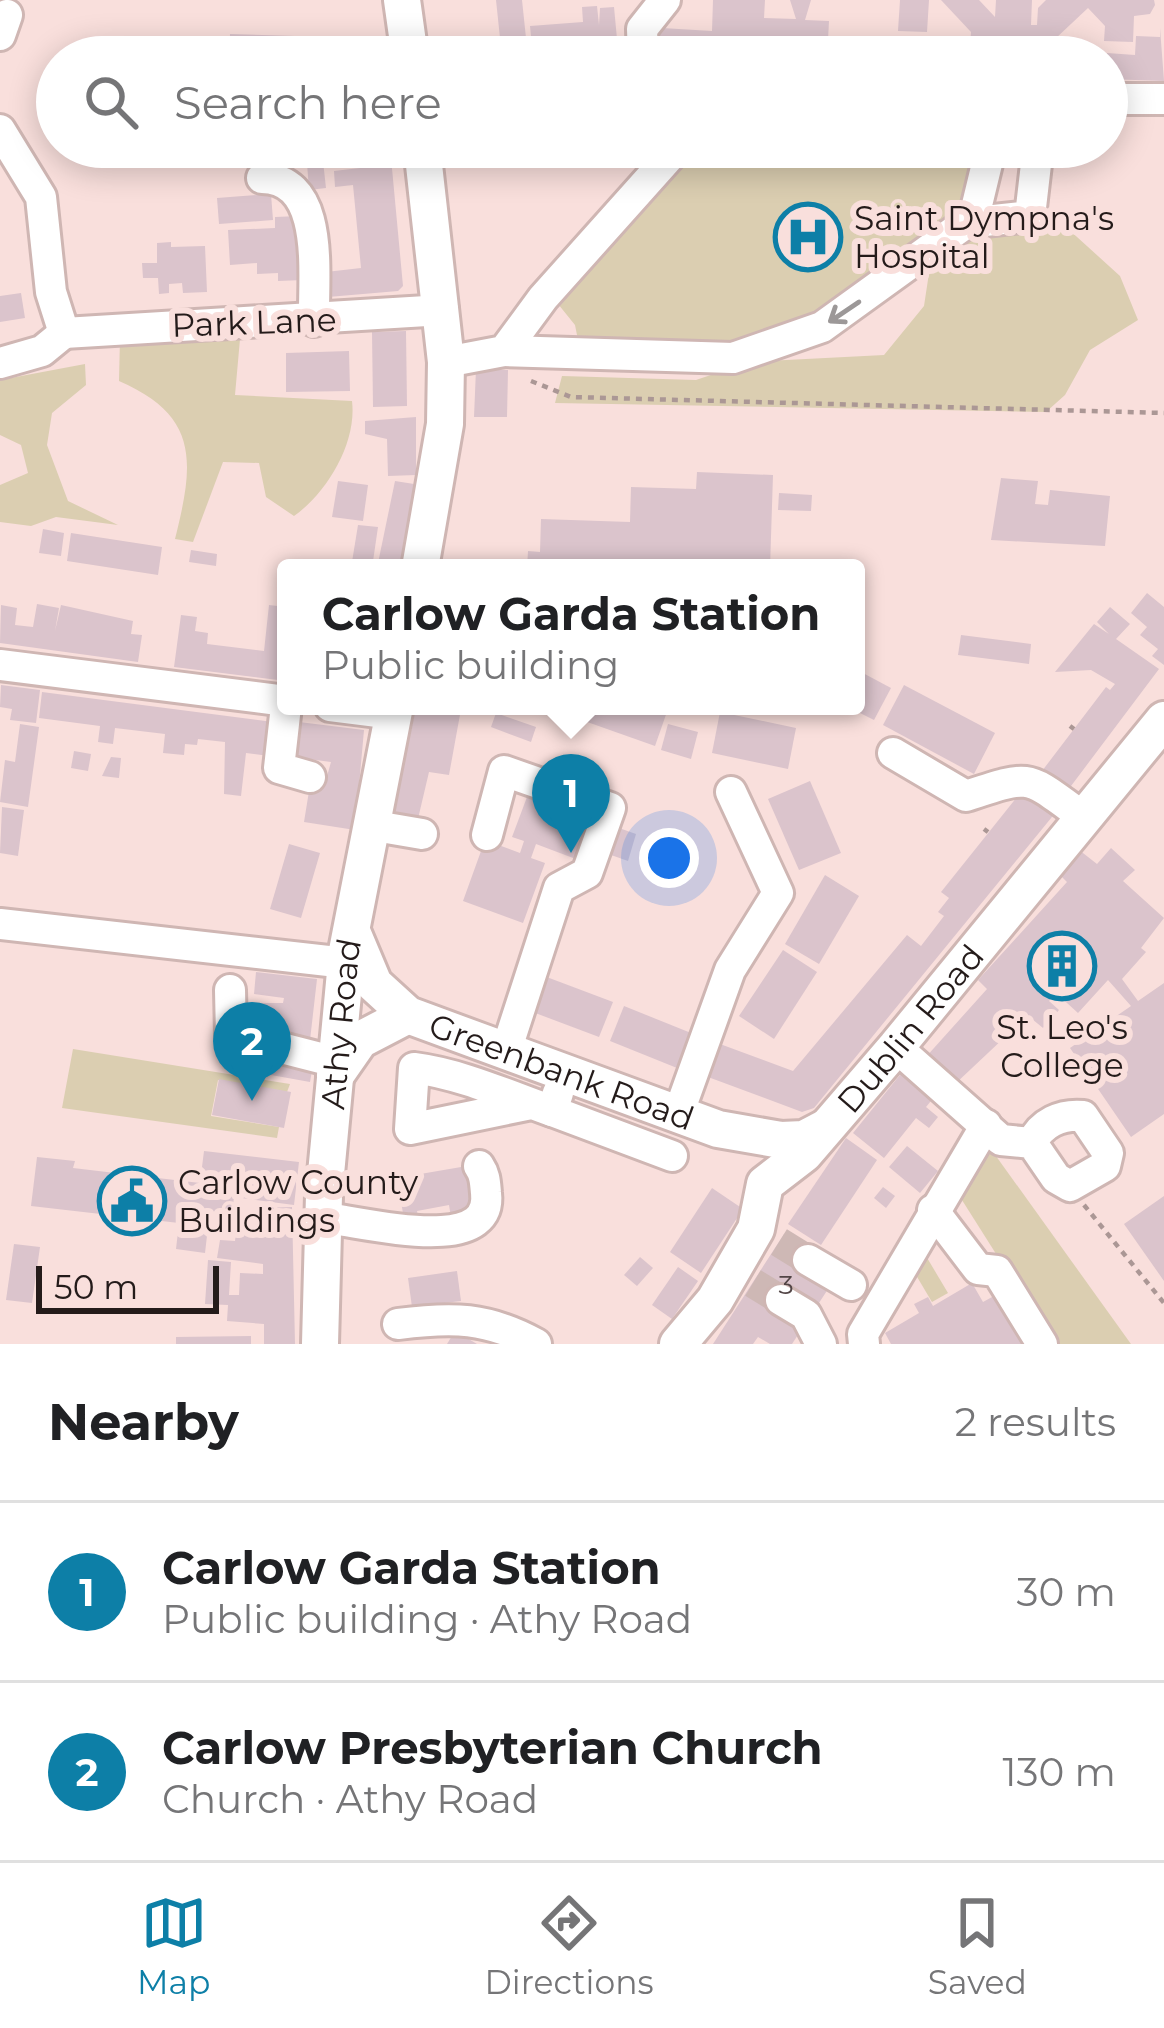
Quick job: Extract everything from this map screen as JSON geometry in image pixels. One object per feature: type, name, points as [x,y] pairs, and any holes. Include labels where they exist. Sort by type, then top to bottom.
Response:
[{"type":"main road","points":[[402,0],[407,36]]},
{"type":"main road","points":[[422,559],[445,424],[446,362],[425,168]]},
{"type":"main road","name":"Athy Road","points":[[320,1344],[323,1218],[335,1069],[350,948],[393,715]]},
{"type":"main road","name":"Dublin Road","points":[[766,1184],[827,1127],[896,1047],[1164,720]]},
{"type":"main road","name":"Greenbank Road","points":[[350,948],[374,984],[408,1015],[718,1129],[781,1140],[804,1138],[827,1127]]},
{"type":"main road","name":"Greenbank Road","points":[[335,1069],[360,1040],[408,1015]]},
{"type":"main road","name":"Greenbank Road","points":[[718,1129],[751,1159],[766,1184]]},
{"type":"main road","points":[[689,1341],[742,1277],[767,1236],[766,1184]]},
{"type":"street","points":[[642,36],[642,29],[665,0]]},
{"type":"street","points":[[0,130],[40,197],[51,292],[64,333],[42,351],[0,363]]},
{"type":"street","points":[[507,352],[543,298],[659,168]]},
{"type":"street","points":[[446,362],[507,352],[733,358],[822,327],[966,224],[976,209],[987,168]]},
{"type":"street","points":[[966,224],[1030,215],[1036,168]]},
{"type":"street","points":[[262,178],[288,181],[301,192],[312,240],[314,321]]},
{"type":"street","name":"Park Lane","points":[[64,333],[443,310]]},
{"type":"street","points":[[0,665],[277,702]]},
{"type":"street","points":[[285,715],[279,768],[310,777]]},
{"type":"street","points":[[893,753],[966,796],[1032,779],[1082,816]]},
{"type":"street","points":[[487,835],[504,771],[610,808],[587,873],[559,888],[507,1048]]},
{"type":"street","points":[[679,1112],[730,970],[778,893],[731,792]]},
{"type":"street","points":[[375,826],[422,834]]},
{"type":"street","points":[[0,924],[350,948]]},
{"type":"street","points":[[230,990],[231,1035],[335,1069]]},
{"type":"street","points":[[896,1047],[1001,1140],[1031,1143],[1064,1114],[1083,1116],[1108,1153],[1105,1166],[1070,1186],[1056,1178],[1031,1143]]},
{"type":"street","points":[[565,1070],[542,1108],[672,1156]]},
{"type":"street","points":[[864,1344],[863,1334],[986,1125]]},
{"type":"street","points":[[323,1218],[413,1232],[464,1228],[484,1214],[488,1205],[479,1166]]},
{"type":"street","points":[[934,1210],[978,1269],[997,1270],[1042,1344]]},
{"type":"street","points":[[808,1259],[850,1285]]},
{"type":"street","points":[[782,1300],[806,1315],[821,1344]]},
{"type":"street","points":[[398,1324],[457,1316],[486,1320],[536,1344]]},
{"type":"path","points":[[507,352],[520,372],[538,386],[571,397],[1164,413]]},
{"type":"path","points":[[1070,1186],[1164,1303]]},
{"type":"shaded area","points":[[676,168],[974,168],[970,193],[923,247],[850,298],[789,329],[714,347],[579,345],[575,325],[554,299]]},
{"type":"shaded area","points":[[1066,227],[1120,276],[1138,320],[1090,350],[1065,395],[1046,412],[555,403],[562,376],[696,380],[749,362],[884,355],[924,306],[929,273],[974,233]]},
{"type":"shaded area","points":[[120,338],[240,339],[235,395],[352,401],[350,433],[329,480],[294,516],[266,497],[259,463],[223,462],[193,542],[175,539],[186,487],[185,445],[165,410],[119,381]]},
{"type":"shaded area","points":[[85,364],[86,385],[52,413],[47,445],[68,501],[118,525],[56,517],[31,526],[0,522],[0,485],[28,473],[21,445],[0,435],[0,380]]},
{"type":"shaded area","points":[[73,1049],[290,1084],[287,1092],[218,1080],[211,1116],[279,1127],[277,1138],[62,1108]]},
{"type":"shaded area","points":[[973,1124],[1131,1344],[1053,1344],[955,1189]]},
{"type":"shaded area","points":[[920,1246],[948,1293],[932,1302],[910,1265]]},
{"type":"building","points":[[496,0],[522,0],[526,36],[500,36]]},
{"type":"building","points":[[713,0],[765,0],[764,18],[796,19],[790,0],[811,0],[805,20],[829,21],[828,36],[657,36],[662,28],[712,31]]},
{"type":"building","points":[[900,0],[929,0],[927,32],[898,31]]},
{"type":"building","points":[[941,0],[979,0],[995,17],[996,0],[1032,0],[1031,25],[1037,25],[1038,8],[1046,0],[1154,0],[1155,5],[1150,14],[1134,16],[1133,42],[1128,42],[1128,36],[1104,36],[1105,26],[1088,8],[1058,36],[971,36]]},
{"type":"building","points":[[597,6],[599,25],[600,8],[614,7],[617,36],[531,36],[530,26],[583,22],[582,7]]},
{"type":"building","points":[[1160,28],[1164,81],[1128,80],[1128,54],[1135,55],[1136,36],[1160,37]]},
{"type":"building","points":[[307,168],[324,168],[326,188],[309,190]]},
{"type":"building","points":[[392,168],[403,286],[398,291],[328,297],[326,272],[361,268],[353,185],[335,187],[334,171]]},
{"type":"building","points":[[271,194],[273,220],[219,224],[217,198]]},
{"type":"building","points":[[299,216],[303,280],[278,281],[278,273],[257,274],[257,263],[230,265],[228,230],[275,228],[275,217]]},
{"type":"building","points":[[171,242],[171,247],[205,246],[207,292],[183,293],[182,283],[169,284],[169,293],[159,294],[158,278],[143,278],[142,263],[157,263],[157,243]]},
{"type":"building","points":[[21,293],[25,318],[0,322],[0,296]]},
{"type":"building","points":[[406,331],[407,406],[373,407],[372,332]]},
{"type":"building","points":[[349,351],[350,391],[286,392],[286,353]]},
{"type":"building","points":[[476,369],[508,370],[507,417],[474,417]]},
{"type":"building","points":[[416,417],[416,475],[388,476],[387,439],[365,434],[365,421]]},
{"type":"building","points":[[697,472],[773,475],[770,559],[528,559],[528,551],[540,552],[541,519],[630,522],[631,487],[696,489]]},
{"type":"building","points":[[1001,478],[1038,481],[1035,504],[1048,505],[1050,490],[1110,496],[1105,546],[991,540]]},
{"type":"building","points":[[338,481],[368,485],[363,521],[332,517]]},
{"type":"building","points":[[395,481],[414,484],[402,559],[379,559]]},
{"type":"building","points":[[779,493],[812,495],[811,511],[778,510]]},
{"type":"building","points":[[358,525],[378,527],[373,559],[352,559]]},
{"type":"building","points":[[43,529],[64,533],[61,556],[39,553]]},
{"type":"building","points":[[71,533],[162,547],[158,575],[67,561]]},
{"type":"building","points":[[191,550],[217,554],[216,566],[189,562]]},
{"type":"building","points":[[1147,593],[1164,607],[1164,665],[1152,656],[1158,649],[1140,635],[1147,627],[1131,613]]},
{"type":"building","points":[[37,604],[59,608],[55,631],[61,605],[133,621],[131,634],[142,635],[138,662],[0,643],[1,605],[17,608],[15,625],[33,627]]},
{"type":"building","points":[[269,605],[277,606],[277,680],[174,667],[181,615],[197,617],[195,631],[208,633],[207,644],[264,651]]},
{"type":"building","points":[[1110,607],[1130,624],[1116,639],[1159,669],[1065,794],[1039,775],[1106,687],[1110,690],[1115,684],[1091,670],[1055,672],[1094,624],[1109,634],[1097,622]]},
{"type":"building","points":[[961,635],[1031,644],[1029,664],[958,655]]},
{"type":"building","points":[[865,674],[891,688],[874,720],[864,715]]},
{"type":"building","points":[[1,685],[40,690],[36,723],[10,720],[12,709],[0,707]]},
{"type":"building","points":[[904,685],[995,733],[974,774],[883,725]]},
{"type":"building","points":[[42,692],[281,723],[277,757],[246,753],[241,796],[224,794],[225,742],[198,739],[197,745],[185,744],[184,755],[163,753],[165,734],[115,728],[113,744],[98,742],[100,726],[39,718]]},
{"type":"building","points":[[414,715],[460,715],[449,775],[429,772],[417,823],[393,818]]},
{"type":"building","points":[[495,715],[502,715],[536,727],[531,742],[491,727]]},
{"type":"building","points":[[567,715],[666,715],[655,746]]},
{"type":"building","points":[[719,715],[796,728],[788,769],[712,753]]},
{"type":"building","points":[[291,721],[364,730],[355,830],[304,822],[310,785],[324,787],[331,762],[286,756]]},
{"type":"building","points":[[20,724],[39,727],[28,807],[0,802],[5,760],[15,762]]},
{"type":"building","points":[[668,724],[698,732],[691,759],[661,750]]},
{"type":"building","points":[[74,751],[91,754],[88,771],[71,768]]},
{"type":"building","points":[[111,757],[121,758],[119,778],[102,776]]},
{"type":"building","points":[[810,781],[841,853],[799,870],[768,799]]},
{"type":"building","points":[[1025,787],[1056,812],[814,1108],[802,1112],[708,1077],[720,1044],[793,1071],[907,935],[921,946],[944,916],[938,912],[949,898],[941,892]]},
{"type":"building","points":[[530,789],[606,817],[589,864],[536,844],[531,858],[545,863],[523,923],[463,901],[485,840],[520,853],[524,841],[512,837]]},
{"type":"building","points":[[2,807],[24,810],[18,856],[0,853]]},
{"type":"building","points":[[619,828],[636,834],[628,861],[611,855]]},
{"type":"building","points":[[289,844],[320,853],[301,918],[270,909]]},
{"type":"building","name":"St. Leo's College","points":[[1074,846],[1097,864],[1111,848],[1135,870],[1123,881],[1164,918],[1141,948],[1146,952],[1122,979],[1138,1001],[1164,983],[1164,1114],[1131,1137],[1070,1048],[1131,1006],[1108,980],[1078,1013],[1056,993],[1049,1001],[1059,1010],[1043,1028],[1032,1019],[1026,1025],[1022,1021],[954,1085],[925,1058],[987,989],[978,980],[1067,882],[1057,872]]},
{"type":"building","points":[[825,875],[859,896],[819,964],[785,944]]},
{"type":"building","points":[[783,950],[817,972],[774,1039],[739,1016]]},
{"type":"building","points":[[256,972],[317,979],[309,1049],[260,1031],[262,1017],[248,1013],[253,1003],[283,1003],[284,998],[254,994]]},
{"type":"building","points":[[544,976],[613,1002],[599,1037],[530,1011]]},
{"type":"building","points":[[624,1006],[691,1033],[677,1068],[610,1041]]},
{"type":"building","points":[[263,1056],[313,1065],[310,1082],[260,1073]]},
{"type":"building","points":[[908,1065],[939,1091],[926,1107],[938,1117],[929,1128],[916,1118],[884,1158],[853,1133]]},
{"type":"building","points":[[219,1079],[291,1092],[284,1128],[212,1115]]},
{"type":"building","points":[[846,1138],[877,1160],[821,1245],[788,1224]]},
{"type":"building","points":[[907,1146],[938,1171],[920,1193],[889,1167]]},
{"type":"building","name":"Carlow County Buildings","points":[[204,1151],[299,1162],[294,1205],[234,1197],[230,1229],[208,1227],[205,1253],[176,1249],[179,1223],[31,1206],[37,1157],[75,1161],[73,1168],[200,1183]]},
{"type":"building","points":[[467,1166],[475,1213],[451,1217],[449,1205],[417,1211],[419,1222],[405,1225],[397,1178]]},
{"type":"building","points":[[883,1187],[895,1196],[886,1208],[874,1198]]},
{"type":"building","points":[[712,1188],[743,1209],[701,1273],[670,1252]]},
{"type":"building","points":[[1164,1196],[1164,1281],[1124,1224]]},
{"type":"building","points":[[292,1207],[295,1344],[264,1344],[264,1324],[227,1321],[228,1305],[205,1304],[208,1260],[231,1262],[229,1295],[239,1295],[240,1273],[263,1274],[263,1264],[217,1258],[220,1240],[235,1241],[237,1225],[263,1228],[262,1208]]},
{"type":"building","points":[[784,1234],[813,1252],[832,1283],[792,1344],[770,1344],[758,1337],[753,1344],[713,1344]]},
{"type":"building","points":[[14,1244],[40,1247],[32,1303],[6,1300]]},
{"type":"building","points":[[640,1257],[653,1268],[637,1286],[624,1275]]},
{"type":"building","points":[[678,1267],[698,1281],[672,1319],[652,1305]]},
{"type":"building","points":[[457,1271],[461,1301],[412,1307],[408,1278]]},
{"type":"building","points":[[972,1283],[983,1302],[1003,1291],[1033,1344],[891,1344],[885,1333],[919,1313],[914,1304],[928,1297],[933,1306]]},
{"type":"building","points":[[455,1331],[477,1344],[447,1344]]},
{"type":"building","points":[[251,1336],[251,1344],[176,1344],[176,1337]]},
{"type":"tunnel","points":[[779,1242],[808,1260]]},
{"type":"tunnel","points":[[753,1283],[781,1300]]},
{"type":"place","name":"Saint Dympna's Hospital","points":[[808,237]]},
{"type":"place","name":"Carlow Garda Station","points":[[571,853]]},
{"type":"place","name":"St. Leo's College","points":[[1062,966]]},
{"type":"place","name":"Carlow Presbyterian Church","points":[[252,1101]]},
{"type":"place","name":"Carlow County Buildings","points":[[132,1201]]}]
